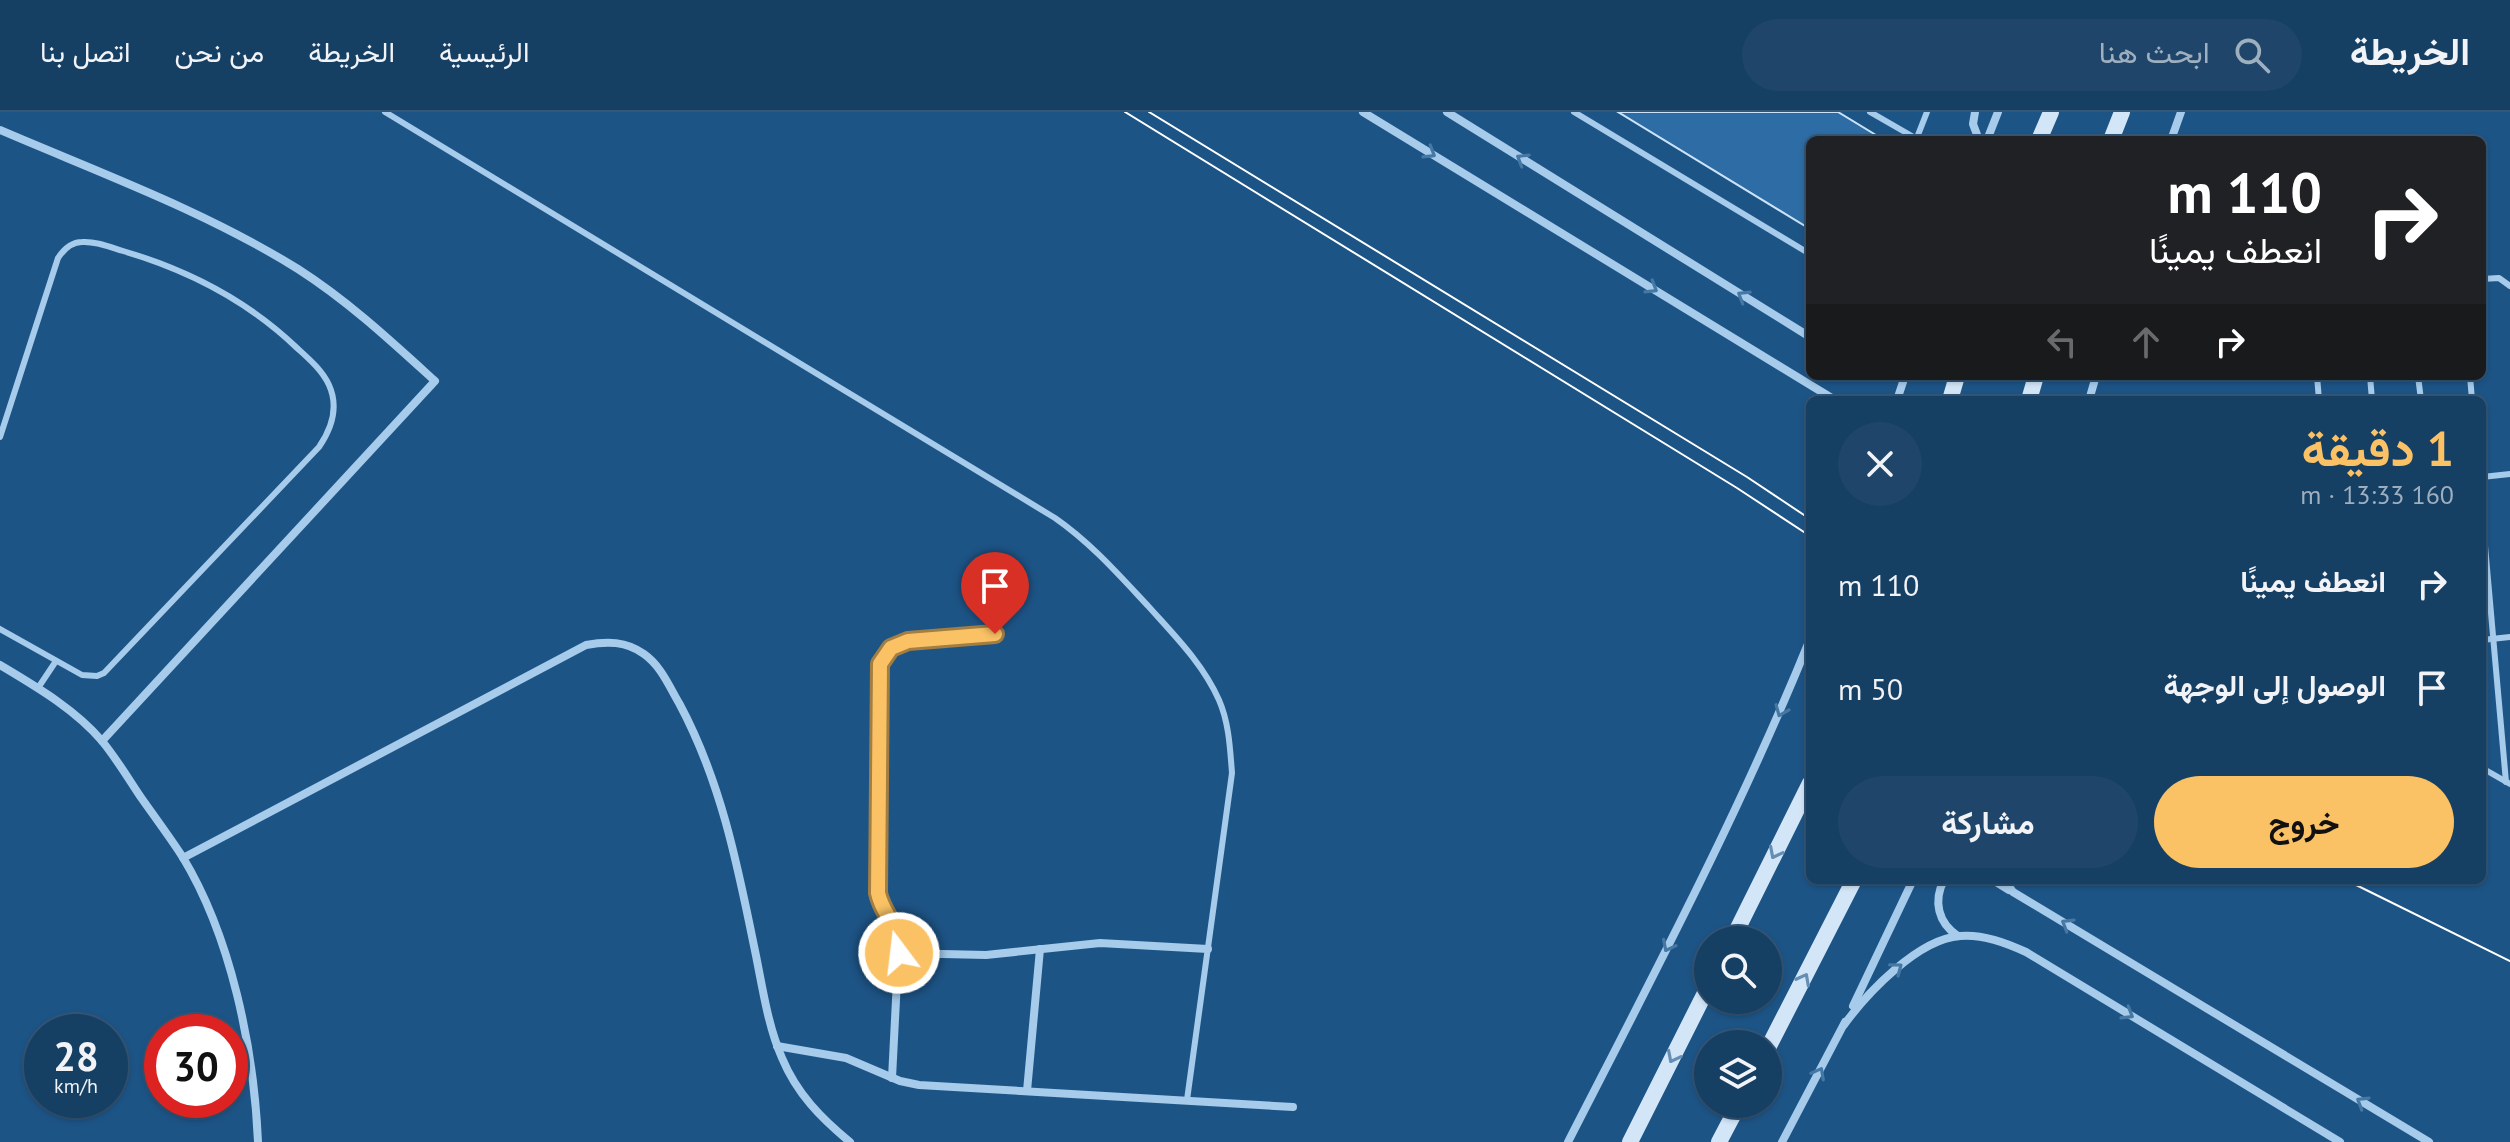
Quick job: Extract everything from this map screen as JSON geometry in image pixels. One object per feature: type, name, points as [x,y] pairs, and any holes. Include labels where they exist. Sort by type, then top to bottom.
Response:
[{"type":"main road","points":[[2041,136],[2051,112]]},
{"type":"main road","points":[[2113,136],[2122,112]]},
{"type":"main road","points":[[1739,926],[1806,791]]},
{"type":"main road","points":[[1777,1030],[1852,884]]},
{"type":"main road","points":[[1630,1142],[1694,1014]]},
{"type":"main road","points":[[1719,1142],[1732,1118]]},
{"type":"street","points":[[1447,112],[1806,335]]},
{"type":"street","points":[[1975,112],[1973,124],[1978,136]]},
{"type":"street","points":[[1989,136],[1998,112]]},
{"type":"street","points":[[2172,136],[2181,112]]},
{"type":"street","points":[[1369,113],[1829,396]]},
{"type":"street","points":[[0,130],[215,223],[258,246],[340,299],[435,381],[102,741]]},
{"type":"street","points":[[892,1078],[899,953],[897,931],[881,905],[878,893],[880,664],[891,648],[908,641],[995,634]]},
{"type":"street","points":[[183,858],[586,645],[602,642],[632,647],[646,655],[665,678],[691,729],[719,796],[731,837],[777,1046],[789,1075],[815,1111],[850,1142]]},
{"type":"street","points":[[1568,1142],[1722,839],[1776,723],[1806,649]]},
{"type":"street","points":[[0,665],[38,688],[102,741],[183,858],[211,917],[232,978],[248,1041],[258,1142]]},
{"type":"street","points":[[1782,1142],[1844,1025],[1911,884]]},
{"type":"street","points":[[1942,884],[1938,893],[1938,909],[1945,924],[1958,936]]},
{"type":"street","points":[[2000,884],[2429,1142]]},
{"type":"street","points":[[2007,884],[2013,892]]},
{"type":"street","points":[[1844,1025],[1869,992],[1901,965],[1938,943],[1958,936],[1991,939],[2026,952],[2340,1142]]},
{"type":"street","points":[[899,953],[986,955],[1092,943],[1208,949]]},
{"type":"street","points":[[1027,1091],[1040,949]]},
{"type":"street","points":[[777,1046],[846,1058],[892,1078],[919,1085],[1293,1107]]},
{"type":"lane","points":[[385,112],[1055,518],[1101,556],[1203,670],[1219,702],[1229,737],[1232,773],[1187,1100]]},
{"type":"lane","points":[[1574,112],[1806,252]]},
{"type":"lane","points":[[1870,112],[1910,136]]},
{"type":"lane","points":[[1918,136],[1927,112]]},
{"type":"lane","points":[[0,437],[58,258],[63,251],[79,242],[98,244],[165,265],[229,296],[286,338],[323,374],[334,403],[328,434],[319,447],[111,667],[97,676],[89,677],[0,629]]},
{"type":"lane","points":[[2486,279],[2499,278],[2510,286]]},
{"type":"lane","points":[[2486,477],[2510,474]]},
{"type":"lane","points":[[2486,558],[2508,783]]},
{"type":"lane","points":[[2486,640],[2510,637]]},
{"type":"lane","points":[[38,688],[56,661]]},
{"type":"lane","points":[[2486,770],[2508,783]]},
{"type":"building","points":[[1618,112],[1838,112],[1877,136],[1806,136],[1806,227]]},
{"type":"tram line","points":[[1125,112],[1806,533]]},
{"type":"tram line","points":[[1149,112],[1747,477],[1806,516]]},
{"type":"tram line","points":[[2354,884],[2510,961]]},
{"type":"route","points":[[899,953],[897,931],[881,905],[878,893],[880,664],[884,655],[899,643],[995,634]]}]
